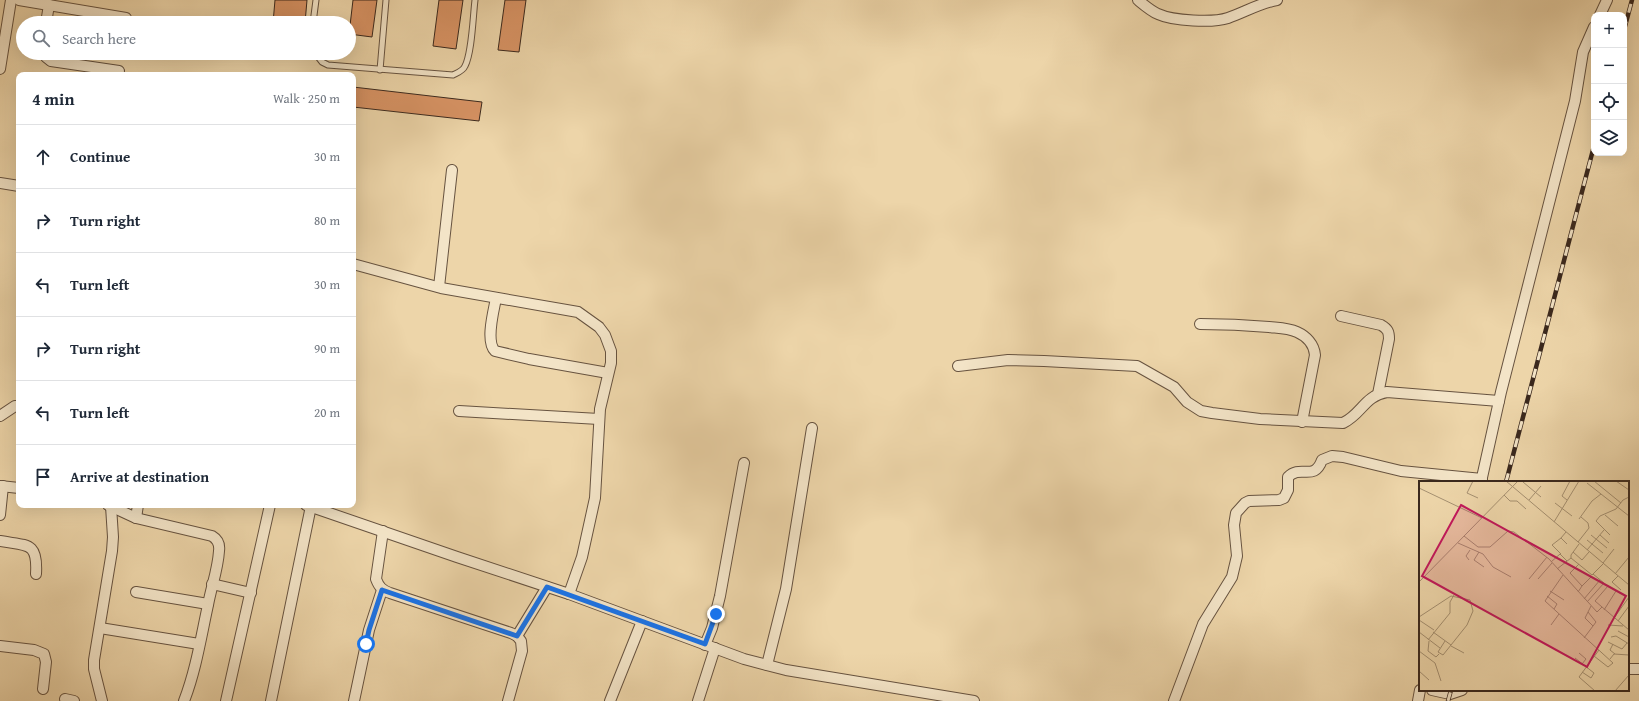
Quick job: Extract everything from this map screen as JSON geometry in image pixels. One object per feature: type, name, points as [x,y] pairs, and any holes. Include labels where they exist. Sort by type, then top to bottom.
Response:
[{"type":"street","points":[[0,69],[11,0]]},
{"type":"street","points":[[19,0],[114,16]]},
{"type":"street","points":[[1138,0],[1157,14],[1166,17],[1214,21],[1228,18],[1277,0]]},
{"type":"street","points":[[1602,12],[1608,0]]},
{"type":"street","points":[[47,16],[49,5]]},
{"type":"street","points":[[1174,701],[1203,624],[1232,577],[1237,556],[1234,525],[1236,513],[1245,503],[1249,501],[1279,500],[1284,498],[1288,490],[1288,477],[1296,472],[1312,472],[1320,467],[1322,460],[1332,456],[1401,471],[1481,480],[1499,400],[1576,101],[1583,52],[1591,34]]},
{"type":"street","points":[[50,60],[119,71]]},
{"type":"street","points":[[439,287],[452,170]]},
{"type":"street","points":[[0,183],[16,186]]},
{"type":"street","points":[[356,265],[439,287],[578,312],[585,316],[605,334],[610,346],[611,363],[600,409],[595,498],[582,558],[569,594]]},
{"type":"street","points":[[496,298],[491,332],[492,348],[495,351],[529,359],[608,373]]},
{"type":"street","points":[[1341,316],[1381,325],[1386,328],[1389,333],[1389,340],[1378,394]]},
{"type":"street","points":[[1200,324],[1242,324],[1290,329],[1306,337],[1315,349],[1315,355],[1302,422]]},
{"type":"street","points":[[958,366],[1008,360],[1044,360],[1137,366],[1174,388],[1187,402],[1202,411],[1260,419],[1302,422],[1343,423],[1352,417],[1367,400],[1378,394],[1387,392],[1499,400]]},
{"type":"street","points":[[0,416],[16,406]]},
{"type":"street","points":[[460,411],[599,418]]},
{"type":"street","points":[[767,665],[786,589],[812,428]]},
{"type":"street","points":[[698,701],[710,646],[712,628],[720,596],[744,463]]},
{"type":"street","points":[[0,515],[2,486],[16,488]]},
{"type":"street","points":[[102,701],[94,669],[94,660],[112,551],[113,537],[109,508]]},
{"type":"street","points":[[114,508],[136,518],[216,538],[219,551],[191,682],[184,701]]},
{"type":"street","points":[[136,518],[138,508]]},
{"type":"street","points":[[226,701],[269,508]]},
{"type":"street","points":[[271,701],[308,508]]},
{"type":"street","points":[[314,508],[569,594],[744,659],[854,682],[974,701]]},
{"type":"street","points":[[383,531],[376,579],[382,590],[517,636],[521,641],[522,651],[508,701]]},
{"type":"street","points":[[0,541],[30,547],[36,554],[36,574]]},
{"type":"street","points":[[212,584],[251,593]]},
{"type":"street","points":[[517,636],[547,587]]},
{"type":"street","points":[[354,701],[369,630],[382,590]]},
{"type":"street","points":[[136,592],[208,604]]},
{"type":"street","points":[[610,701],[642,621]]},
{"type":"street","points":[[100,628],[199,644]]},
{"type":"street","points":[[0,646],[34,650],[44,654],[46,662],[44,689]]},
{"type":"street","points":[[1418,701],[1420,691]]},
{"type":"street","points":[[1436,691],[1450,694],[1459,691]]},
{"type":"lane","points":[[315,16],[316,0]]},
{"type":"lane","points":[[380,70],[386,0]]},
{"type":"lane","points":[[320,60],[328,65],[453,75],[465,67],[468,56],[475,0]]},
{"type":"building","points":[[275,0],[307,0],[306,16],[274,16]]},
{"type":"building","points":[[353,0],[377,0],[372,37],[356,35],[356,16],[351,16]]},
{"type":"building","points":[[439,0],[463,0],[456,49],[433,46]]},
{"type":"building","points":[[505,0],[526,0],[519,52],[498,50]]},
{"type":"building","points":[[356,87],[482,102],[479,121],[356,107]]},
{"type":"railway","points":[[1627,19],[1632,0]]},
{"type":"railway","points":[[1506,481],[1591,156]]},
{"type":"railway","points":[[1448,701],[1451,691]]},
{"type":"route","points":[[366,644],[382,590],[390,594],[517,636],[547,587],[705,644],[716,614]]}]
